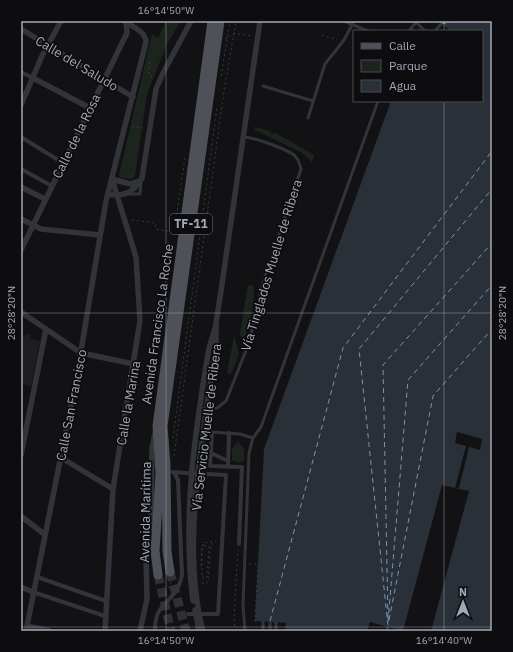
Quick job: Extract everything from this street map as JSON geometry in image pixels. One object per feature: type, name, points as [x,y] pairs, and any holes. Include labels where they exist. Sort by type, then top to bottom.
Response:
[{"type":"main road","name":"Avenida Francisco La Roche","points":[[160,426],[212,21]]},
{"type":"main road","name":"Avenida Francisco La Roche","points":[[160,426],[220,21]]},
{"type":"main road","name":"Avenida Marítima","points":[[160,426],[166,464],[167,551],[170,572]]},
{"type":"main road","name":"Avenida Marítima","points":[[158,575],[155,550],[160,473],[160,426]]},
{"type":"street","points":[[21,105],[47,45],[61,21]]},
{"type":"street","points":[[108,194],[118,196],[126,194],[136,187],[141,180],[156,89],[163,72],[191,21]]},
{"type":"street","name":"Vía Servicio Muelle de Ribera","points":[[201,630],[196,617],[191,580],[190,506],[196,431],[209,348],[216,323],[242,136],[260,21]]},
{"type":"street","name":"Calle San Francisco","points":[[26,628],[81,353],[108,194],[146,42],[146,38],[143,34],[125,22]]},
{"type":"street","name":"Calle de la Rosa","points":[[21,250],[103,79],[127,33],[125,22]]},
{"type":"street","name":"Calle del Saludo","points":[[21,29],[133,97]]},
{"type":"street","points":[[21,72],[90,108]]},
{"type":"street","points":[[21,137],[63,163]]},
{"type":"street","points":[[21,169],[52,186]]},
{"type":"street","points":[[112,179],[130,184],[141,180]]},
{"type":"street","name":"Calle la Marina","points":[[105,631],[113,489],[140,321],[137,263],[112,179]]},
{"type":"street","points":[[21,187],[45,199]]},
{"type":"street","points":[[21,220],[41,229],[100,235]]},
{"type":"street","points":[[21,312],[81,353],[134,364]]},
{"type":"street","name":"Vía Servicio Muelle de Ribera","points":[[201,630],[196,591],[194,544],[198,479],[216,345],[216,323]]},
{"type":"street","points":[[21,455],[46,329]]},
{"type":"street","name":"Avenida Francisco La Roche","points":[[140,631],[147,599],[146,554],[150,514],[152,448],[160,426]]},
{"type":"street","points":[[212,433],[210,466],[242,467],[239,544]]},
{"type":"street","points":[[228,467],[229,434]]},
{"type":"street","points":[[211,453],[228,460]]},
{"type":"street","points":[[60,457],[113,489]]},
{"type":"street","points":[[173,472],[226,475],[218,614],[188,614]]},
{"type":"street","points":[[155,631],[156,617],[160,606],[178,588],[182,575],[178,480],[173,472]]},
{"type":"street","points":[[21,516],[44,534]]},
{"type":"street","points":[[36,578],[106,601]]},
{"type":"street","points":[[21,586],[33,592],[105,616]]},
{"type":"street","points":[[26,628],[50,631]]},
{"type":"lane","points":[[344,21],[353,23],[366,30]]},
{"type":"lane","points":[[410,30],[416,21],[425,30]]},
{"type":"lane","points":[[308,118],[325,64],[343,42],[353,23]]},
{"type":"lane","points":[[436,30],[441,24]]},
{"type":"lane","points":[[263,86],[313,101]]},
{"type":"lane","points":[[245,631],[243,605],[249,453],[253,438],[261,427],[378,102]]},
{"type":"lane","name":"Vía Tinglados Muelle de Ribera","points":[[207,409],[217,408],[223,404],[249,343],[262,286],[301,169],[300,163],[295,156],[252,137],[242,136]]},
{"type":"lane","points":[[140,194],[141,180]]},
{"type":"lane","points":[[126,194],[145,195]]},
{"type":"lane","points":[[200,409],[207,409]]},
{"type":"lane","points":[[196,431],[253,438]]},
{"type":"lane","points":[[263,621],[263,631]]},
{"type":"lane","points":[[270,622],[270,631]]},
{"type":"lane","points":[[276,622],[276,631]]},
{"type":"lane","points":[[387,631],[388,626]]},
{"type":"path","points":[[220,82],[230,21]]},
{"type":"path","points":[[173,472],[174,443],[236,21]]},
{"type":"path","points":[[228,38],[234,34],[257,36]]},
{"type":"path","points":[[322,35],[343,42]]},
{"type":"path","points":[[150,62],[148,76],[154,77]]},
{"type":"path","points":[[172,442],[217,104]]},
{"type":"path","points":[[126,124],[144,128]]},
{"type":"path","points":[[125,219],[155,223],[156,230],[174,232]]},
{"type":"path","points":[[172,448],[173,472]]},
{"type":"path","points":[[214,544],[211,544],[208,581],[203,584],[202,580],[202,572],[202,549],[206,545],[209,547],[207,576],[204,579],[202,578],[201,576],[202,546],[205,542],[222,542]]},
{"type":"path","points":[[235,631],[234,618],[239,544]]},
{"type":"path","points":[[244,564],[258,564],[255,621],[263,621]]},
{"type":"shaded area","points":[[22,330],[24,331],[22,334],[25,336],[27,333],[31,336],[30,339],[40,341],[31,387],[21,383]]},
{"type":"green space","points":[[166,21],[181,21],[167,44],[147,94],[135,176],[132,179],[121,178],[119,175],[152,34],[158,38]]},
{"type":"green space","points":[[258,128],[271,131],[273,134],[274,132],[314,155],[312,162],[302,153],[253,129]]},
{"type":"green space","points":[[248,285],[254,286],[253,301],[250,321],[243,342],[240,333]]},
{"type":"green space","points":[[234,336],[239,354],[231,374],[227,373]]},
{"type":"green space","points":[[238,441],[244,449],[244,460],[238,463],[232,460],[232,449]]},
{"type":"water","points":[[438,21],[492,21],[492,631],[431,631],[469,491],[442,485],[403,631],[370,622],[367,631],[285,631],[286,623],[255,621],[264,449],[391,102],[483,102],[483,30],[450,30]]},
{"type":"pier","points":[[457,432],[482,439],[480,450],[469,447],[459,488],[455,488],[466,446],[455,443]]},
{"type":"ferry route","points":[[441,24],[454,21]]},
{"type":"ferry route","points":[[270,621],[343,348],[492,151]]},
{"type":"ferry route","points":[[388,626],[359,349],[492,189]]},
{"type":"ferry route","points":[[388,618],[383,365],[492,243]]},
{"type":"ferry route","points":[[388,622],[408,380],[492,285]]},
{"type":"ferry route","points":[[389,620],[433,396],[492,329]]},
{"type":"tunnel","points":[[170,572],[186,631]]},
{"type":"tunnel","points":[[158,575],[171,631]]}]
